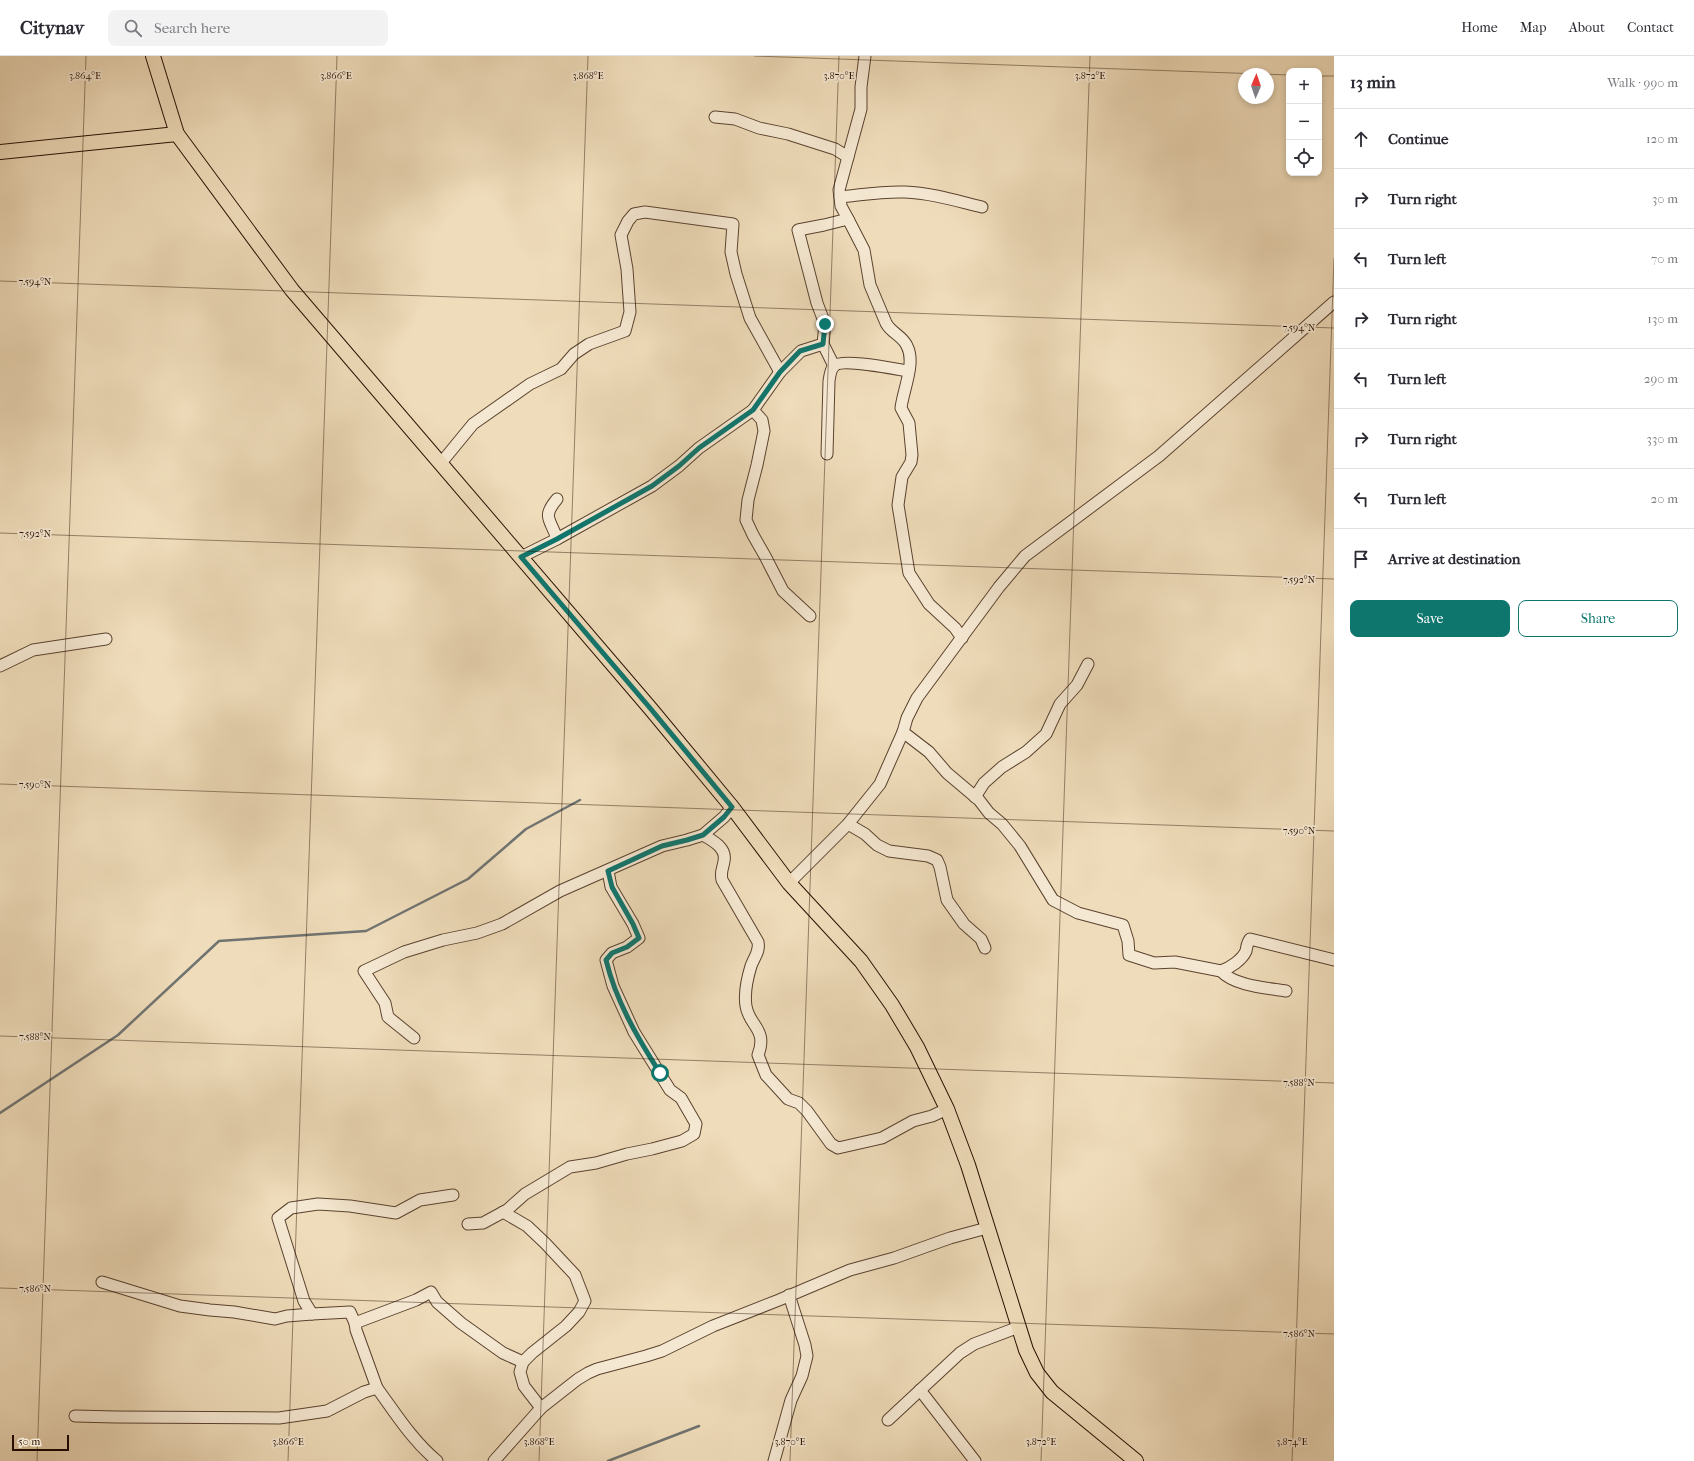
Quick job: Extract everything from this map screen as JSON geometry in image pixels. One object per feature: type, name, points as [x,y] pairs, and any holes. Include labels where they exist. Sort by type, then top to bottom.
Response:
[{"type":"main road","points":[[153,56],[177,134],[292,290],[650,708],[732,807],[789,883],[861,962],[892,1005],[917,1048],[946,1109],[968,1165],[1026,1350],[1037,1373],[1052,1392],[1136,1461]]},
{"type":"main road","points":[[0,152],[177,134]]},
{"type":"street","points":[[865,56],[861,108],[839,190],[841,206],[864,250],[870,285],[888,328],[904,340],[910,354],[901,408],[910,423],[912,455],[911,462],[902,477],[898,505],[908,573],[929,604],[955,628],[962,638]]},
{"type":"street","points":[[715,116],[735,119],[759,128],[780,132],[835,149],[848,157]]},
{"type":"street","points":[[840,197],[907,192],[929,195],[982,208]]},
{"type":"street","points":[[441,463],[473,424],[530,384],[561,368],[574,354],[589,344],[625,331],[630,312],[627,269],[621,234],[628,221],[634,214],[645,212],[733,224],[731,252],[743,296],[750,318],[780,372]]},
{"type":"street","points":[[834,366],[823,344],[825,324],[817,303],[798,230],[848,219]]},
{"type":"street","points":[[789,883],[848,824],[880,784],[903,732],[907,718],[917,698],[999,587],[1025,556],[1159,456],[1334,302]]},
{"type":"street","points":[[521,557],[557,539],[652,486],[679,466],[699,448],[753,410],[780,372],[800,351],[823,344]]},
{"type":"street","points":[[827,454],[829,381],[831,370],[834,366],[838,363],[845,362],[908,371]]},
{"type":"street","points":[[753,410],[762,420],[764,431],[748,500],[746,520],[783,591],[810,616]]},
{"type":"street","points":[[557,500],[549,508],[548,519],[557,539]]},
{"type":"street","points":[[0,666],[33,650],[106,640]]},
{"type":"street","points":[[975,797],[984,784],[1002,767],[1026,752],[1046,734],[1060,704],[1077,685],[1088,664]]},
{"type":"street","points":[[903,732],[929,752],[947,773],[975,797],[989,813],[1002,824],[1020,846],[1053,900],[1078,913],[1123,925],[1128,941],[1129,955],[1154,963],[1175,962],[1221,971],[1226,977],[1242,982],[1286,990]]},
{"type":"street","points":[[414,1038],[388,1017],[385,1003],[364,971],[404,952],[443,940],[477,933],[502,924],[560,891],[662,846],[703,835],[724,817],[732,807]]},
{"type":"street","points":[[848,824],[864,834],[877,845],[889,851],[922,855],[937,860],[940,867],[947,900],[964,924],[978,935],[985,948]]},
{"type":"street","points":[[703,835],[721,848],[725,856],[721,870],[722,880],[758,942],[759,951],[752,965],[746,984],[746,1008],[758,1028],[762,1043],[758,1055],[766,1075],[788,1099],[799,1103],[807,1111],[832,1144],[838,1148],[882,1138],[913,1121],[932,1116],[946,1109]]},
{"type":"street","points":[[468,1224],[483,1223],[503,1212],[525,1194],[570,1167],[596,1163],[627,1154],[652,1149],[682,1141],[694,1134],[696,1124],[681,1098],[670,1090],[634,1032],[613,986],[606,960],[612,953],[627,947],[639,938],[633,924],[612,887],[608,871]]},
{"type":"street","points":[[1221,971],[1238,961],[1245,952],[1250,939],[1334,960]]},
{"type":"street","points":[[312,1314],[304,1302],[278,1218],[291,1208],[318,1204],[350,1206],[396,1213],[420,1200],[453,1195]]},
{"type":"street","points":[[503,1212],[527,1226],[575,1275],[585,1301],[579,1312],[566,1326],[523,1362],[520,1372],[524,1386],[541,1408]]},
{"type":"street","points":[[494,1461],[541,1408],[588,1373],[597,1369],[662,1351],[713,1326],[850,1270],[894,1258],[950,1238],[987,1228]]},
{"type":"street","points":[[102,1282],[180,1306],[234,1312],[275,1319],[287,1316],[350,1312],[356,1324],[356,1330],[377,1388],[408,1432],[436,1461]]},
{"type":"street","points":[[356,1324],[416,1300],[431,1292],[437,1302],[461,1323],[503,1353],[523,1362]]},
{"type":"street","points":[[774,1461],[791,1400],[802,1376],[807,1356],[789,1295]]},
{"type":"street","points":[[888,1420],[960,1353],[974,1344],[1019,1327]]},
{"type":"street","points":[[75,1416],[279,1418],[327,1411],[364,1392],[377,1388]]},
{"type":"street","points":[[920,1390],[975,1461]]},
{"type":"waterway","points":[[0,1113],[118,1035],[219,941],[366,931],[468,879],[526,829],[580,800]]},
{"type":"waterway","points":[[608,1461],[699,1426]]},
{"type":"route","points":[[660,1073],[634,1032],[613,986],[606,960],[612,953],[627,947],[639,938],[633,924],[612,887],[608,871],[662,846],[703,835],[724,817],[732,807],[521,557],[557,539],[652,486],[679,466],[699,448],[753,410],[780,372],[800,351],[823,344],[825,324]]}]
